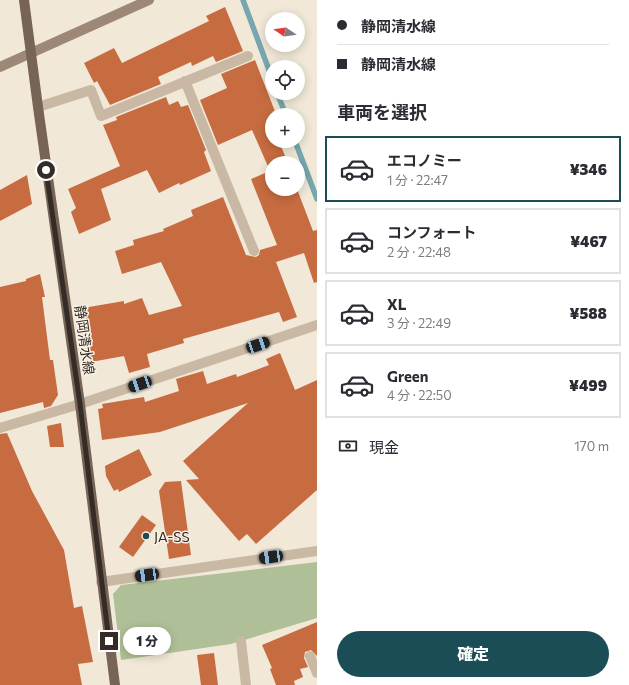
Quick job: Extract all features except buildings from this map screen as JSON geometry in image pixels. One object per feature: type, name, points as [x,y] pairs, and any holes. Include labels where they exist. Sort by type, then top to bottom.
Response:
[{"type":"main road","name":"静岡清水線","points":[[24,0],[80,404],[115,685]]},
{"type":"street","points":[[0,67],[149,0]]},
{"type":"street","points":[[38,107],[91,90],[101,116],[248,56]]},
{"type":"street","points":[[185,82],[254,251]]},
{"type":"street","points":[[0,428],[80,404],[317,325]]},
{"type":"street","points":[[101,582],[317,551]]},
{"type":"street","points":[[241,641],[246,685]]},
{"type":"street","points":[[310,656],[317,673]]},
{"type":"green space","points":[[317,562],[317,618],[231,644],[121,660],[113,594],[121,585]]},
{"type":"waterway","points":[[243,0],[265,60]]},
{"type":"waterway","points":[[280,100],[283,108]]},
{"type":"waterway","points":[[298,148],[317,199]]},
{"type":"place","name":"JA-SS","points":[[146,536]]},
{"type":"route","points":[[46,170],[80,404],[109,641]]}]
